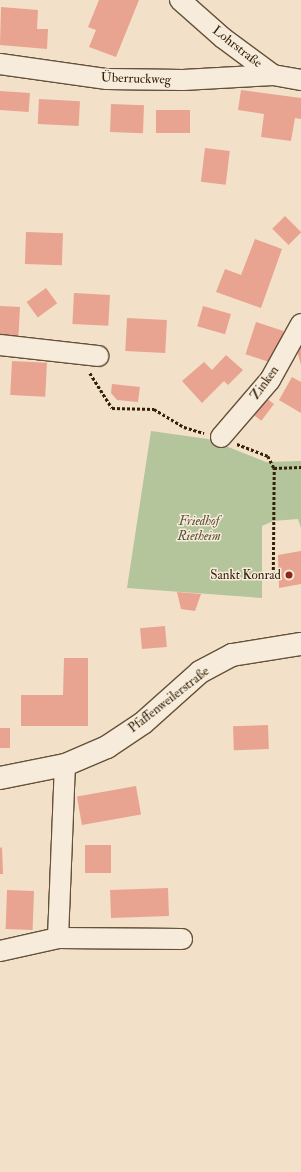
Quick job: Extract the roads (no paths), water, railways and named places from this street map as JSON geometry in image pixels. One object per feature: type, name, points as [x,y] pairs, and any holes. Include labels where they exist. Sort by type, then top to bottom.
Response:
[{"type":"street","name":"Lohrstraße","points":[[180,0],[223,38],[273,75],[301,80]]},
{"type":"street","name":"Überruckweg","points":[[0,64],[107,79],[183,80],[273,75]]},
{"type":"street","name":"Zinken","points":[[222,438],[270,380],[301,324]]},
{"type":"street","points":[[0,345],[98,356]]},
{"type":"street","name":"Pfaffenweilerstraße","points":[[0,778],[64,765],[107,747],[143,723],[200,672],[232,655],[301,644]]},
{"type":"street","points":[[58,938],[64,765]]},
{"type":"street","points":[[0,950],[58,938],[182,939]]},
{"type":"place","name":"Sankt Konrad","points":[[289,575]]},
{"type":"park label","name":"Friedhof Rietheim","points":[[199,530]]}]
